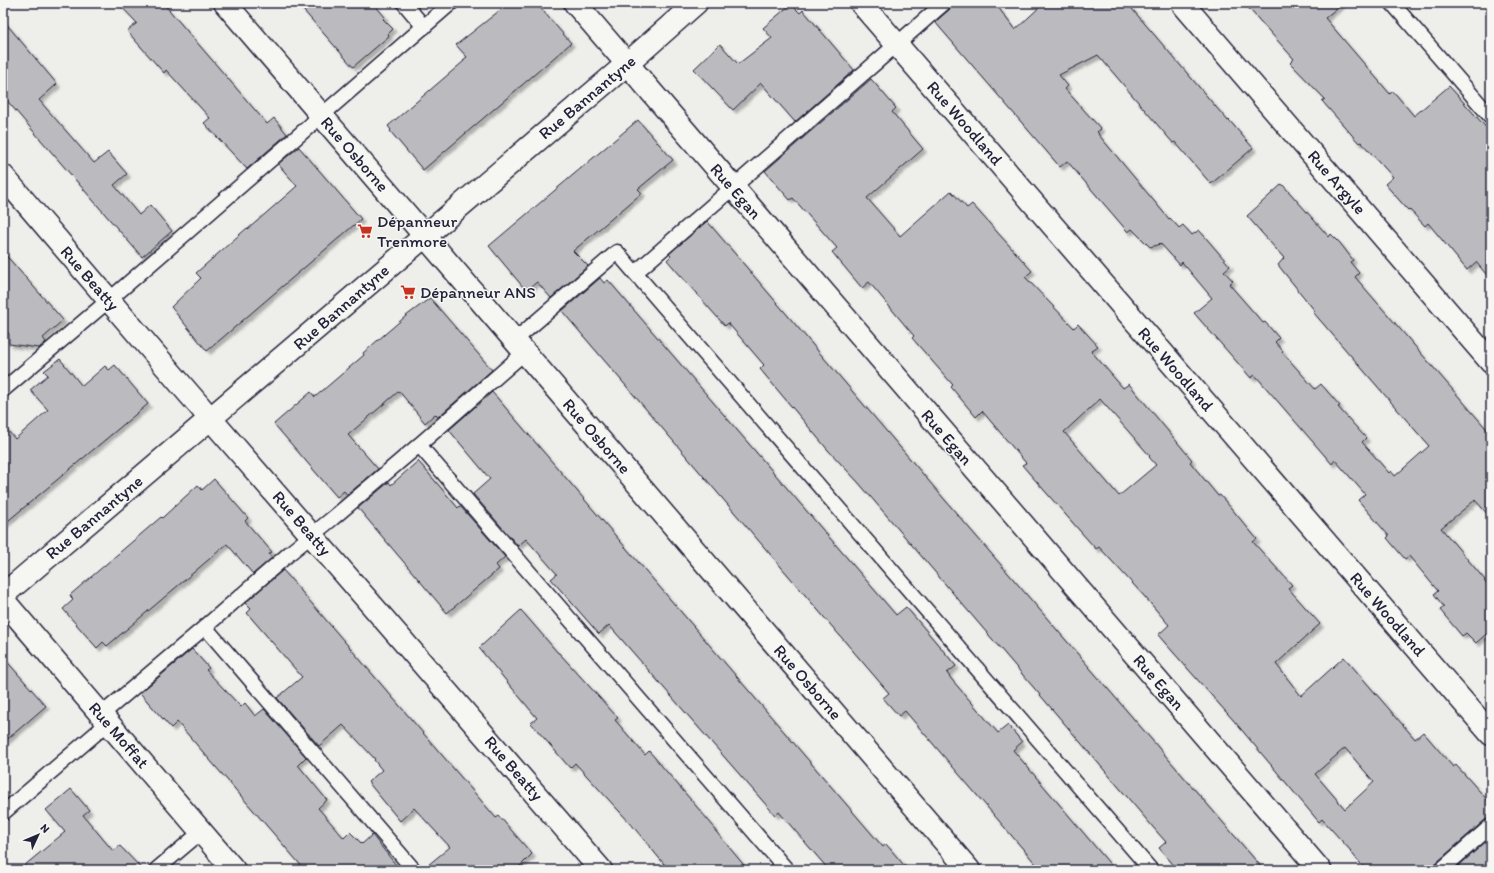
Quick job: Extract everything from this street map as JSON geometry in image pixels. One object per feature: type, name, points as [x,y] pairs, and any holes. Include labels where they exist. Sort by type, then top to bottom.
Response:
[{"type":"street","name":"Rue Osborne","points":[[225,3],[969,870]]},
{"type":"street","name":"Rue Egan","points":[[575,3],[1320,870]]},
{"type":"street","name":"Rue Bannantyne","points":[[3,595],[627,64],[696,3]]},
{"type":"street","name":"Rue Woodland","points":[[861,3],[1491,734]]},
{"type":"street","name":"Rue Argyle","points":[[1182,3],[1491,362]]},
{"type":"street","name":"Rue Beatty","points":[[3,176],[601,870]]},
{"type":"street","name":"Rue Moffat","points":[[3,600],[234,870]]},
{"type":"lane","points":[[404,3],[424,27]]},
{"type":"lane","points":[[3,390],[451,3]]},
{"type":"lane","points":[[635,273],[944,3]]},
{"type":"lane","points":[[1392,3],[1491,117]]},
{"type":"lane","points":[[3,813],[205,627],[291,552],[419,445],[617,252],[1151,870]]},
{"type":"lane","points":[[419,445],[787,870]]},
{"type":"lane","points":[[205,627],[414,870]]},
{"type":"lane","points":[[1441,870],[1491,826]]},
{"type":"lane","points":[[156,870],[201,832]]},
{"type":"building","points":[[118,3],[163,3],[267,124],[274,118],[287,134],[247,169],[204,123],[210,118],[166,70],[164,73],[127,31],[137,23]]},
{"type":"building","points":[[297,3],[373,3],[385,17],[383,19],[393,29],[388,34],[389,36],[353,67]]},
{"type":"building","points":[[509,3],[536,3],[571,43],[423,170],[390,131],[391,130],[388,126],[464,61],[463,60],[467,57],[456,45]]},
{"type":"building","points":[[952,3],[995,3],[1015,30],[1044,3],[1127,3],[1253,148],[1211,184],[1175,142],[1173,143],[1098,55],[1059,75],[1068,86],[1065,89],[1101,129],[1097,132],[1098,134],[1169,219],[1170,218],[1179,228],[1183,225],[1192,235],[1199,230],[1230,266],[1224,271],[1233,281],[1229,284],[1263,323],[1265,322],[1279,338],[1275,342],[1283,351],[1282,352],[1315,389],[1321,384],[1340,406],[1338,407],[1366,438],[1362,442],[1389,473],[1391,471],[1395,476],[1429,446],[1313,312],[1315,311],[1278,265],[1284,258],[1247,216],[1282,184],[1329,237],[1331,234],[1340,243],[1353,260],[1350,262],[1359,273],[1355,277],[1491,434],[1491,518],[1475,500],[1441,528],[1491,589],[1491,630],[1476,643],[1466,633],[1462,636],[1440,610],[1444,607],[1434,594],[1438,591],[1409,556],[1405,559],[1387,538],[1389,536],[1358,500],[1365,494],[1335,460],[1332,464],[1255,375],[1251,378],[1194,313],[1212,298],[1182,262],[1180,265],[1160,243],[1150,247],[1132,229],[1128,232],[1067,161],[1060,167],[935,22],[950,9]]},
{"type":"building","points":[[1244,3],[1343,3],[1325,18],[1390,94],[1393,91],[1414,116],[1449,86],[1491,133],[1491,280],[1476,262],[1467,270],[1428,223],[1425,226],[1409,209],[1408,210],[1385,184],[1393,177],[1361,142],[1359,143],[1322,101],[1325,99],[1290,63],[1294,59]]},
{"type":"building","points":[[791,4],[800,13],[803,10],[854,70],[795,122],[761,83],[733,110],[694,69],[720,44],[738,64],[772,38],[763,28]]},
{"type":"building","points":[[3,20],[57,84],[39,100],[94,163],[108,152],[127,174],[114,185],[139,215],[150,205],[172,231],[142,257],[3,96]]},
{"type":"building","points":[[871,79],[896,108],[892,112],[923,149],[867,198],[900,236],[951,191],[967,208],[972,204],[1032,271],[1025,277],[1074,328],[1078,324],[1098,346],[1091,351],[1123,388],[1129,384],[1192,460],[1190,462],[1218,496],[1220,495],[1257,539],[1253,542],[1292,585],[1288,588],[1320,624],[1276,664],[1301,696],[1344,657],[1415,739],[1423,732],[1453,767],[1456,765],[1491,804],[1491,818],[1485,820],[1435,864],[1433,870],[1366,870],[1322,819],[1319,822],[1235,722],[1158,635],[1169,625],[1145,597],[1099,547],[1096,549],[1022,465],[1026,463],[982,411],[976,417],[951,387],[953,385],[912,338],[914,336],[869,282],[862,288],[832,252],[837,248],[793,198],[790,200],[765,171]],"holes":[[[1100,399],[1150,456],[1149,457],[1156,465],[1119,496],[1064,432]],[[1345,748],[1374,782],[1345,809],[1315,774]]]},
{"type":"building","points":[[638,120],[673,160],[638,189],[642,193],[573,251],[588,266],[551,298],[537,282],[528,289],[525,286],[523,287],[489,246]]},
{"type":"building","points":[[299,147],[361,219],[207,351],[171,307],[201,278],[196,273],[297,186],[278,164]]},
{"type":"building","points":[[707,221],[1264,870],[1178,870],[1159,848],[1166,842],[858,482],[828,450],[760,369],[764,365],[728,323],[725,326],[667,260],[671,256],[669,254]]},
{"type":"building","points":[[3,252],[63,320],[43,338],[46,342],[39,348],[9,344],[9,334],[3,327]]},
{"type":"building","points":[[600,278],[604,283],[608,280],[896,615],[906,607],[956,666],[947,673],[952,680],[998,733],[1008,725],[1022,742],[1013,750],[1115,870],[1041,870],[905,711],[899,716],[883,698],[889,693],[562,311]]},
{"type":"building","points":[[430,298],[492,370],[438,417],[435,414],[425,423],[399,391],[348,435],[378,469],[347,495],[344,491],[337,497],[274,424],[311,392],[315,397],[364,355],[363,353],[406,316]]},
{"type":"building","points":[[60,359],[82,386],[105,366],[109,370],[115,365],[148,404],[3,525],[3,425],[15,439],[48,410],[30,390],[48,375],[44,371]]},
{"type":"building","points":[[492,392],[883,847],[886,844],[908,870],[829,870],[779,812],[775,815],[609,625],[599,634],[551,579],[557,574],[526,539],[518,546],[473,494],[490,479],[449,430]]},
{"type":"building","points":[[418,461],[458,508],[460,506],[505,557],[496,565],[499,569],[447,613],[358,508],[389,482],[391,485]]},
{"type":"building","points":[[214,479],[248,518],[245,521],[272,552],[269,554],[272,558],[253,574],[227,544],[107,646],[103,642],[97,648],[63,609],[73,600],[70,595],[161,517],[162,518],[198,485],[202,490]]},
{"type":"building","points":[[283,570],[496,818],[499,816],[532,854],[516,870],[422,870],[450,847],[414,808],[400,821],[368,782],[382,770],[374,760],[375,759],[343,725],[319,746],[277,698],[302,677],[247,613],[251,609],[245,603]]},
{"type":"building","points":[[521,610],[558,653],[618,718],[615,720],[645,755],[649,751],[714,827],[713,828],[748,870],[669,870],[631,824],[575,763],[570,768],[531,723],[537,718],[479,648]]},
{"type":"building","points":[[192,649],[209,668],[206,670],[241,707],[245,703],[255,716],[264,709],[306,757],[298,765],[327,800],[318,808],[344,838],[350,832],[362,844],[372,835],[400,870],[305,870],[177,722],[171,728],[140,693]]},
{"type":"building","points":[[3,657],[46,706],[3,743]]},
{"type":"building","points":[[71,789],[89,810],[83,815],[113,851],[120,846],[143,870],[19,870],[65,832],[46,810]]},
{"type":"building","points":[[1491,837],[1491,870],[1454,870]]},
{"type":"place","name":"Dépanneur Trenmore","points":[[365,231]]},
{"type":"place","name":"Dépanneur ANS","points":[[408,292]]}]
